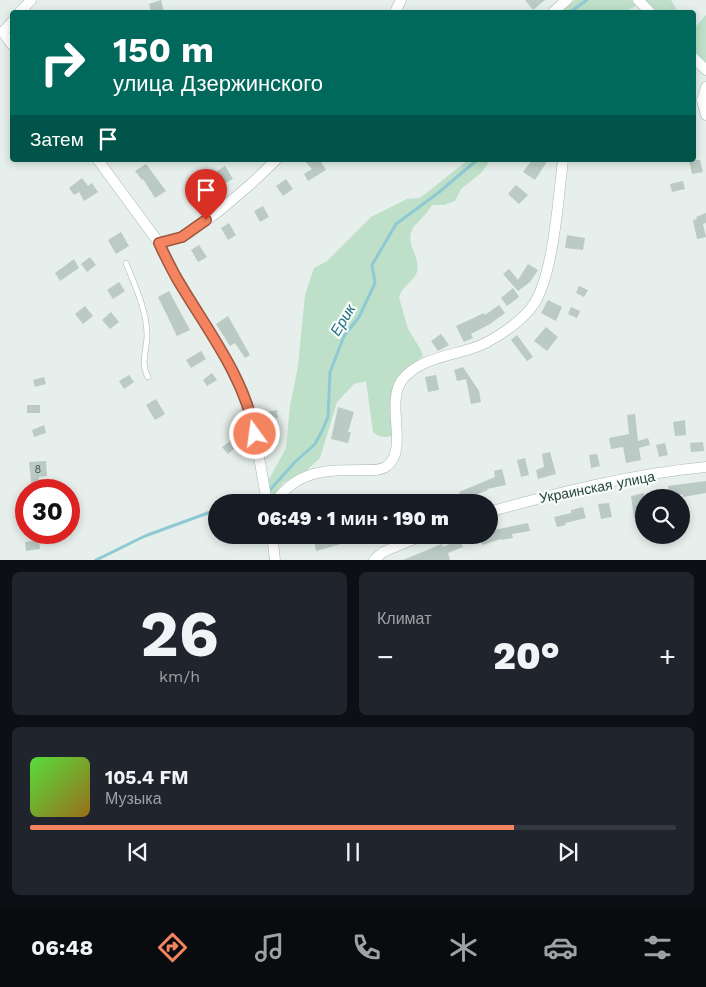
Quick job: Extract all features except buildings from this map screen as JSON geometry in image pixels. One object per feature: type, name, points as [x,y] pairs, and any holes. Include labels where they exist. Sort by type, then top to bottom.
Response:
[{"type":"street","points":[[22,10],[31,0]]},
{"type":"street","points":[[555,10],[567,0]]},
{"type":"street","points":[[638,0],[648,10]]},
{"type":"street","points":[[2,32],[10,42]]},
{"type":"street","points":[[696,60],[706,70]]},
{"type":"street","points":[[706,87],[702,100],[706,115]]},
{"type":"street","points":[[99,162],[159,243],[176,276],[224,355],[252,418],[266,494]]},
{"type":"street","points":[[159,243],[182,237],[218,212],[274,162]]},
{"type":"street","points":[[281,494],[285,488],[307,475],[337,470],[377,470],[386,467],[394,458],[397,444],[394,406],[400,382],[408,373],[421,365],[476,348],[503,333],[530,309],[543,283],[550,256],[563,162]]},
{"type":"street","name":"Украинская улица","points":[[498,509],[552,494],[618,480],[706,467]]},
{"type":"street","points":[[273,544],[275,560]]},
{"type":"street","points":[[374,560],[383,552],[402,544]]},
{"type":"lane","points":[[126,264],[143,310],[147,335],[144,369],[148,377]]},
{"type":"green space","points":[[575,0],[631,0],[636,6],[628,10],[563,10]]},
{"type":"green space","points":[[645,0],[671,0],[677,10],[653,10]]},
{"type":"green space","points":[[706,15],[706,62],[696,54],[696,26]]},
{"type":"green space","points":[[465,162],[489,162],[482,172],[461,189],[455,201],[444,205],[432,205],[414,227],[410,235],[418,266],[417,272],[399,297],[408,329],[423,356],[401,373],[397,379],[391,436],[381,437],[373,432],[366,381],[354,384],[337,402],[320,458],[306,471],[283,483],[275,494],[269,494],[268,481],[286,448],[290,406],[298,366],[305,295],[314,268],[327,261],[371,217],[407,199],[420,198]]},
{"type":"waterway","name":"Ерик","points":[[573,10],[587,0]]},
{"type":"waterway","name":"Ерик","points":[[268,492],[295,462],[315,444],[322,431],[328,417],[330,372],[344,336],[359,317],[375,283],[372,265],[396,224],[438,193],[475,162]]},
{"type":"waterway","name":"Ерик","points":[[96,560],[145,536],[208,513]]},
{"type":"route","points":[[206,220],[182,237],[159,243],[176,276],[224,355],[242,392],[252,418],[255,434]]}]
